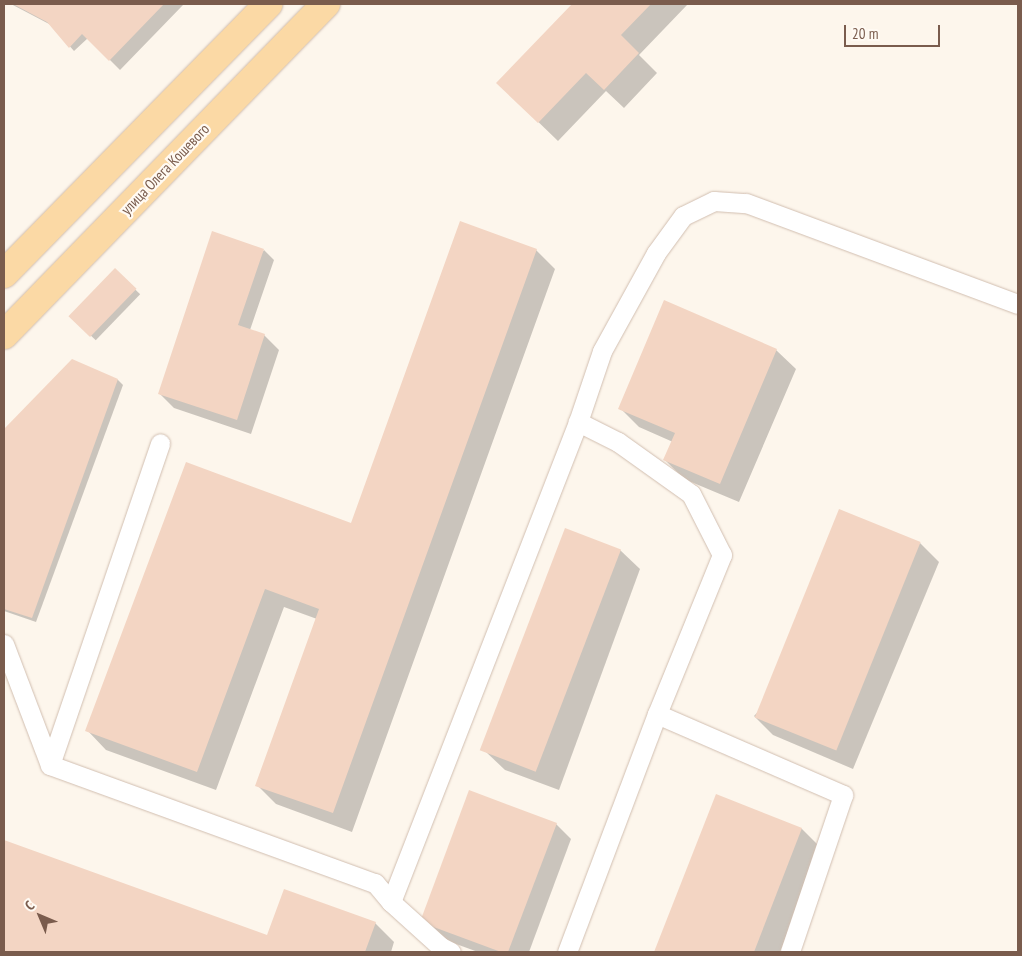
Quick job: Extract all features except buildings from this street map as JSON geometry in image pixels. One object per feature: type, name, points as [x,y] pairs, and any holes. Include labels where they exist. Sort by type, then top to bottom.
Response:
[{"type":"main road","points":[[4,274],[268,4]]},
{"type":"main road","name":"улица Олега Кошевого","points":[[4,335],[326,4]]},
{"type":"lane","points":[[391,902],[578,422],[602,351],[656,253],[683,216],[714,201],[746,203],[1018,304]]},
{"type":"lane","points":[[567,952],[657,714],[722,555],[691,494],[618,442],[578,422]]},
{"type":"lane","points":[[50,765],[160,443]]},
{"type":"lane","points":[[4,644],[50,765],[375,884],[391,902],[441,947],[451,952]]},
{"type":"lane","points":[[657,714],[843,795],[790,952]]}]
